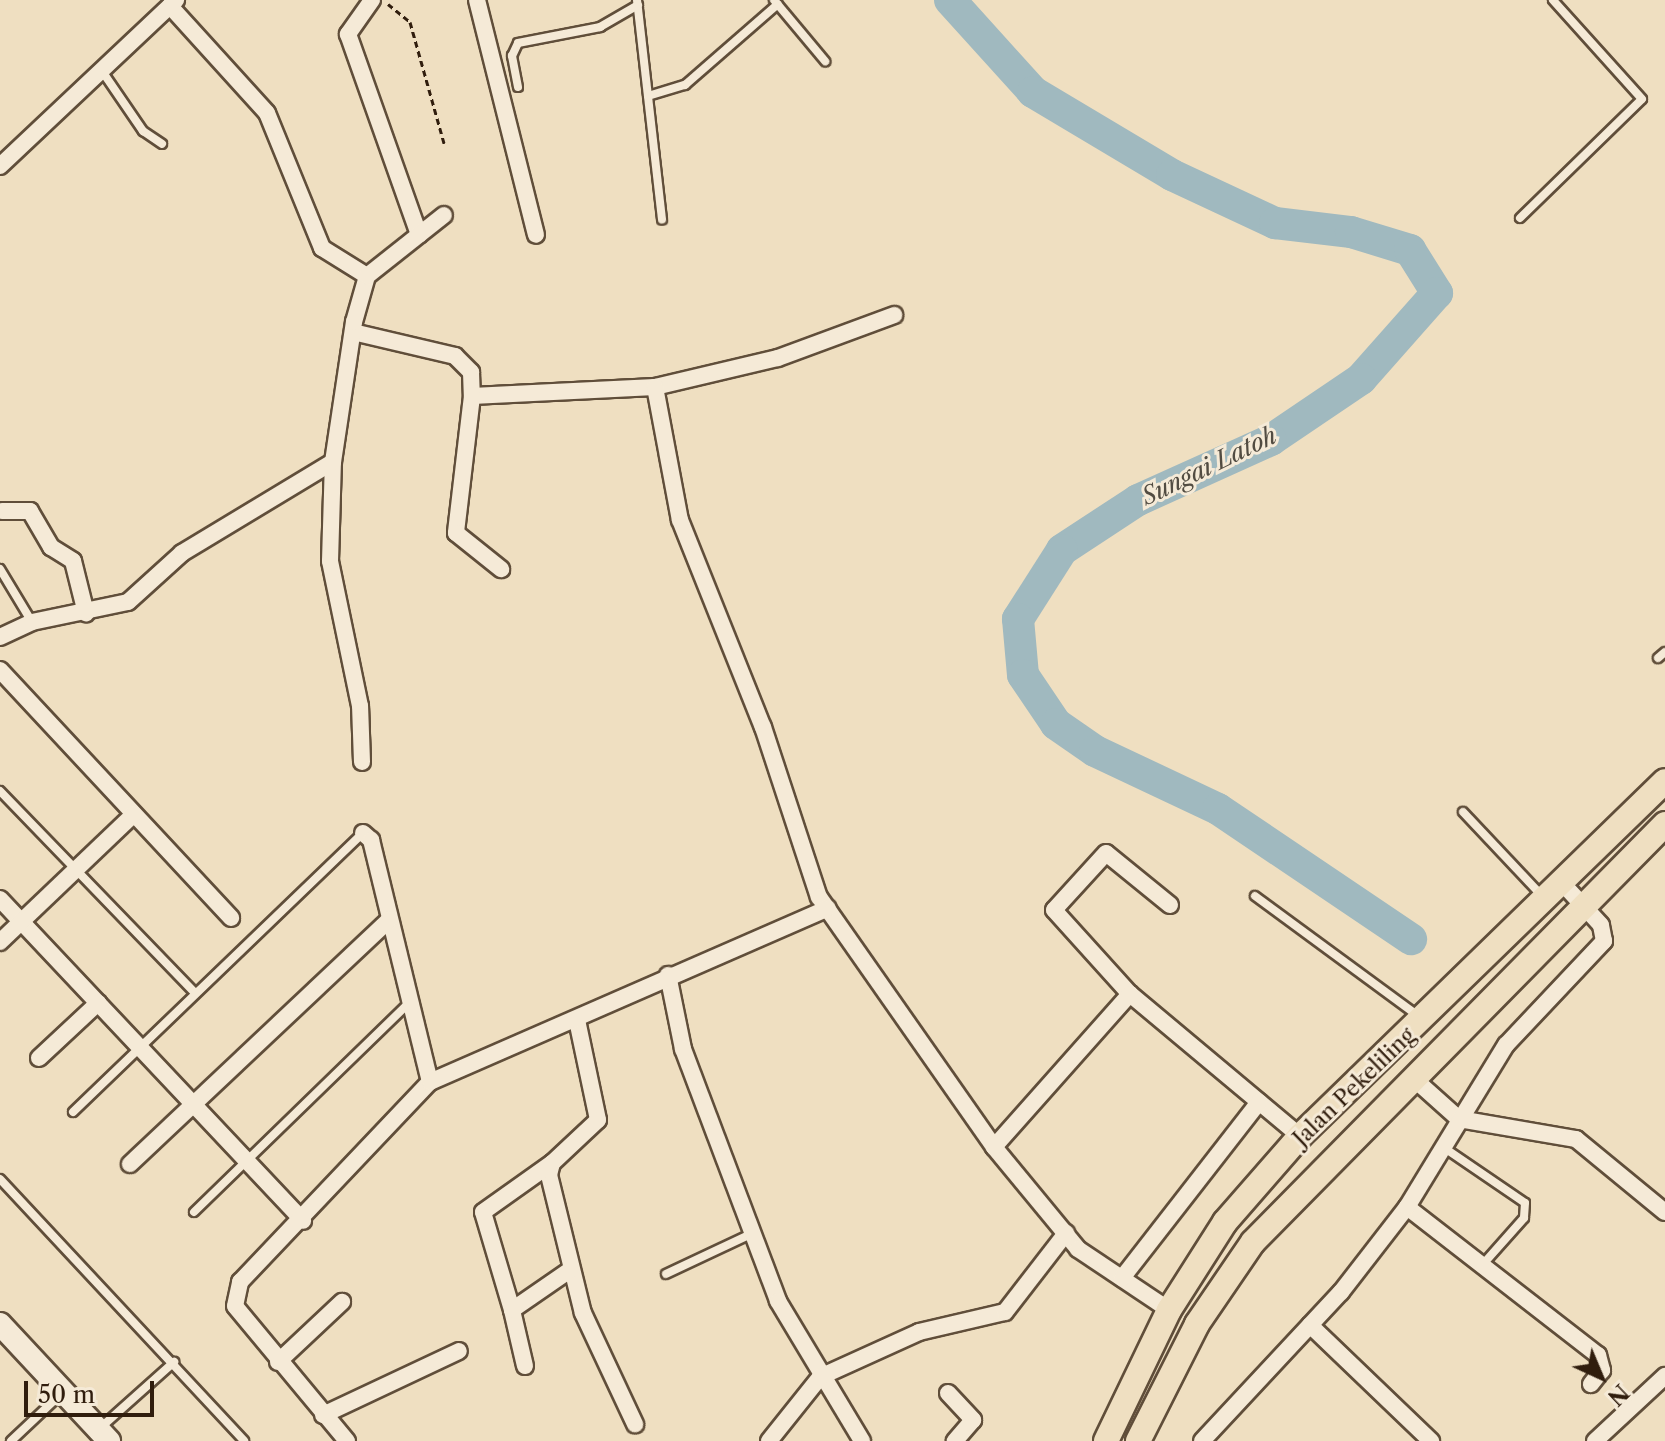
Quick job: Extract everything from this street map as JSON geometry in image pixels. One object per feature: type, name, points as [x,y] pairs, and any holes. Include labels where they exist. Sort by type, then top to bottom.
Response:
[{"type":"main road","name":"Jalan Pekeliling","points":[[1106,1441],[1169,1310],[1225,1222],[1300,1136],[1424,1020],[1665,781]]},
{"type":"main road","name":"Jalan Pekeliling","points":[[1138,1441],[1197,1324],[1253,1242],[1412,1077],[1665,824]]},
{"type":"street","points":[[372,0],[348,34],[419,235]]},
{"type":"street","points":[[477,0],[536,235]]},
{"type":"street","points":[[0,166],[173,3],[267,113],[322,248],[367,276]]},
{"type":"street","points":[[362,762],[360,706],[330,561],[333,462],[353,332],[367,276],[444,215]]},
{"type":"street","points":[[472,396],[655,387],[778,358],[894,315]]},
{"type":"street","points":[[353,332],[455,356],[471,372],[472,396],[456,533],[501,569]]},
{"type":"street","points":[[655,387],[680,520],[828,908],[994,1147],[1066,1233],[1122,1278],[1169,1310]]},
{"type":"street","points":[[0,637],[32,622],[128,602],[182,553],[333,462]]},
{"type":"street","points":[[2,511],[30,511],[51,547],[73,561],[86,613]]},
{"type":"street","points":[[0,670],[231,918]]},
{"type":"street","points":[[0,942],[134,814]]},
{"type":"street","points":[[363,833],[371,840],[430,1082]]},
{"type":"street","points":[[1170,905],[1106,853],[1055,905],[1057,918],[1130,994],[1300,1136]]},
{"type":"street","points":[[1202,1441],[1310,1325],[1407,1207],[1459,1119],[1539,1003],[1604,941],[1606,931],[1583,904],[1554,892]]},
{"type":"street","points":[[0,899],[303,1221]]},
{"type":"street","points":[[347,1441],[278,1362],[232,1296],[430,1082],[577,1020],[668,975],[828,908]]},
{"type":"street","points":[[130,1164],[389,920]]},
{"type":"street","points":[[668,975],[683,1049],[757,1231],[778,1301],[820,1377],[862,1441]]},
{"type":"street","points":[[994,1147],[1130,994]]},
{"type":"street","points":[[39,1058],[98,1003]]},
{"type":"street","points":[[525,1366],[483,1212],[552,1163],[598,1120],[577,1020]]},
{"type":"street","points":[[1412,1077],[1459,1119],[1576,1139],[1665,1212]]},
{"type":"street","points":[[1122,1278],[1259,1102]]},
{"type":"street","points":[[552,1163],[570,1270],[635,1424]]},
{"type":"street","points":[[1407,1207],[1484,1263],[1598,1355],[1602,1370],[1591,1384]]},
{"type":"street","points":[[769,1441],[820,1377],[932,1329],[968,1321],[1019,1302],[1066,1233]]},
{"type":"street","points":[[512,1310],[570,1270]]},
{"type":"street","points":[[278,1362],[342,1302]]},
{"type":"street","points":[[0,1324],[104,1435]]},
{"type":"street","points":[[1310,1325],[1431,1441]]},
{"type":"street","points":[[323,1415],[459,1351]]},
{"type":"street","points":[[1595,1441],[1665,1376]]},
{"type":"street","points":[[948,1393],[973,1420],[955,1441]]},
{"type":"lane","points":[[1520,218],[1642,99],[1553,0]]},
{"type":"lane","points":[[648,96],[685,85],[776,2],[825,61]]},
{"type":"lane","points":[[518,87],[512,56],[518,43],[600,27],[638,3],[662,220]]},
{"type":"lane","points":[[102,70],[143,131],[162,144]]},
{"type":"lane","points":[[0,569],[32,622]]},
{"type":"lane","points":[[0,791],[195,993]]},
{"type":"lane","points":[[1463,812],[1554,892]]},
{"type":"lane","points":[[73,1112],[363,833]]},
{"type":"lane","points":[[1255,896],[1424,1020]]},
{"type":"lane","points":[[194,1212],[409,1003]]},
{"type":"lane","points":[[1443,1147],[1525,1203],[1524,1218],[1484,1263]]},
{"type":"lane","points":[[0,1179],[174,1362],[244,1441]]},
{"type":"lane","points":[[666,1274],[757,1231]]},
{"type":"lane","points":[[104,1435],[174,1362]]},
{"type":"lane","points":[[11,1441],[63,1392]]},
{"type":"path","points":[[381,0],[410,22],[444,143]]},
{"type":"waterway","name":"Sungai Latoh","points":[[950,0],[1033,92],[1172,175],[1275,223],[1351,232],[1410,250],[1437,293],[1361,379],[1271,440],[1138,500],[1062,550],[1018,619],[1023,675],[1056,724],[1095,751],[1218,809],[1411,939]]}]
